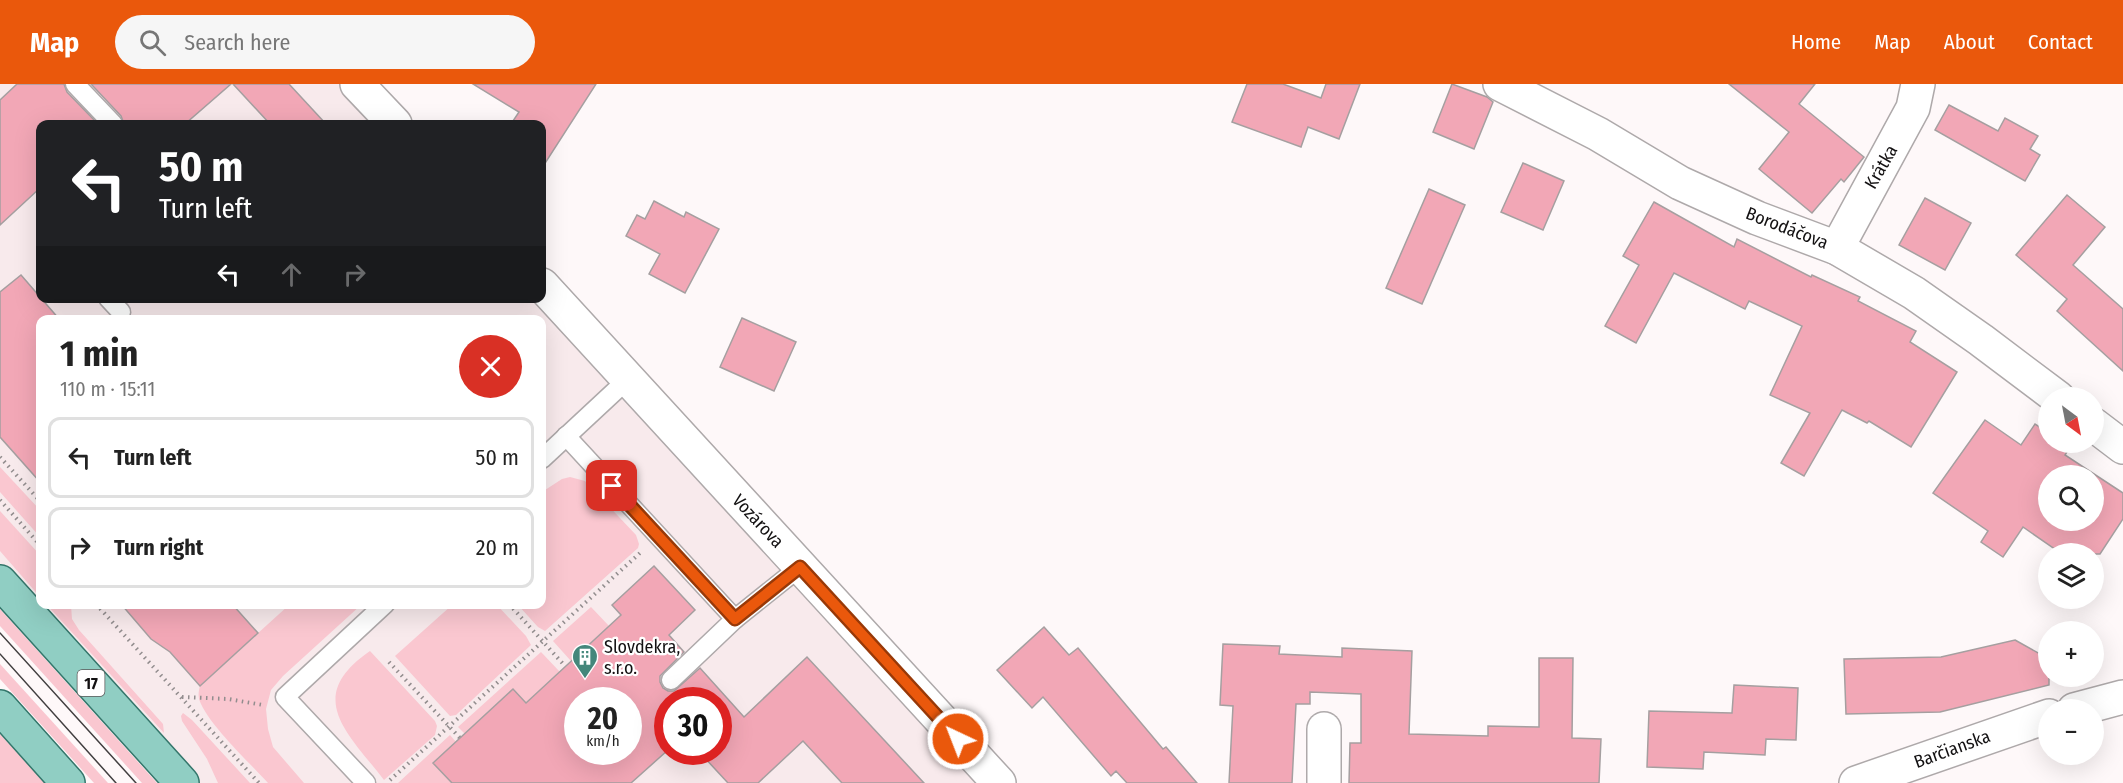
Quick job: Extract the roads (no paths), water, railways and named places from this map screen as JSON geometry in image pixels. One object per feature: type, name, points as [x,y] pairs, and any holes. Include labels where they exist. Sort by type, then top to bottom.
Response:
[{"type":"main road","name":"17","points":[[0,582],[182,783]]},
{"type":"main road","points":[[0,707],[68,783]]},
{"type":"street","points":[[357,84],[391,120]]},
{"type":"street","name":"Borodáčova","points":[[1500,84],[1598,134],[1680,183],[1757,218],[1837,248],[1914,293],[1981,339],[2044,387]]},
{"type":"street","name":"Krátka","points":[[1837,248],[1913,108],[1918,84]]},
{"type":"street","name":"Vozárova","points":[[546,289],[999,783]]},
{"type":"street","points":[[2104,433],[2123,447]]},
{"type":"street","points":[[2104,702],[2123,697]]},
{"type":"street","name":"Barčianska","points":[[1856,783],[2038,720]]},
{"type":"street","points":[[1324,729],[1324,783]]},
{"type":"lane","points":[[75,84],[109,120]]},
{"type":"lane","points":[[113,303],[121,312]]},
{"type":"lane","points":[[546,455],[628,379]]},
{"type":"lane","points":[[566,436],[735,619]]},
{"type":"lane","points":[[671,680],[735,619],[800,567]]},
{"type":"lane","points":[[366,783],[285,697],[380,609]]},
{"type":"tram line","points":[[0,633],[136,783]]},
{"type":"tram line","points":[[0,654],[116,783]]},
{"type":"place","name":"Slovdekra, s.r.o.","points":[[585,680]]}]
